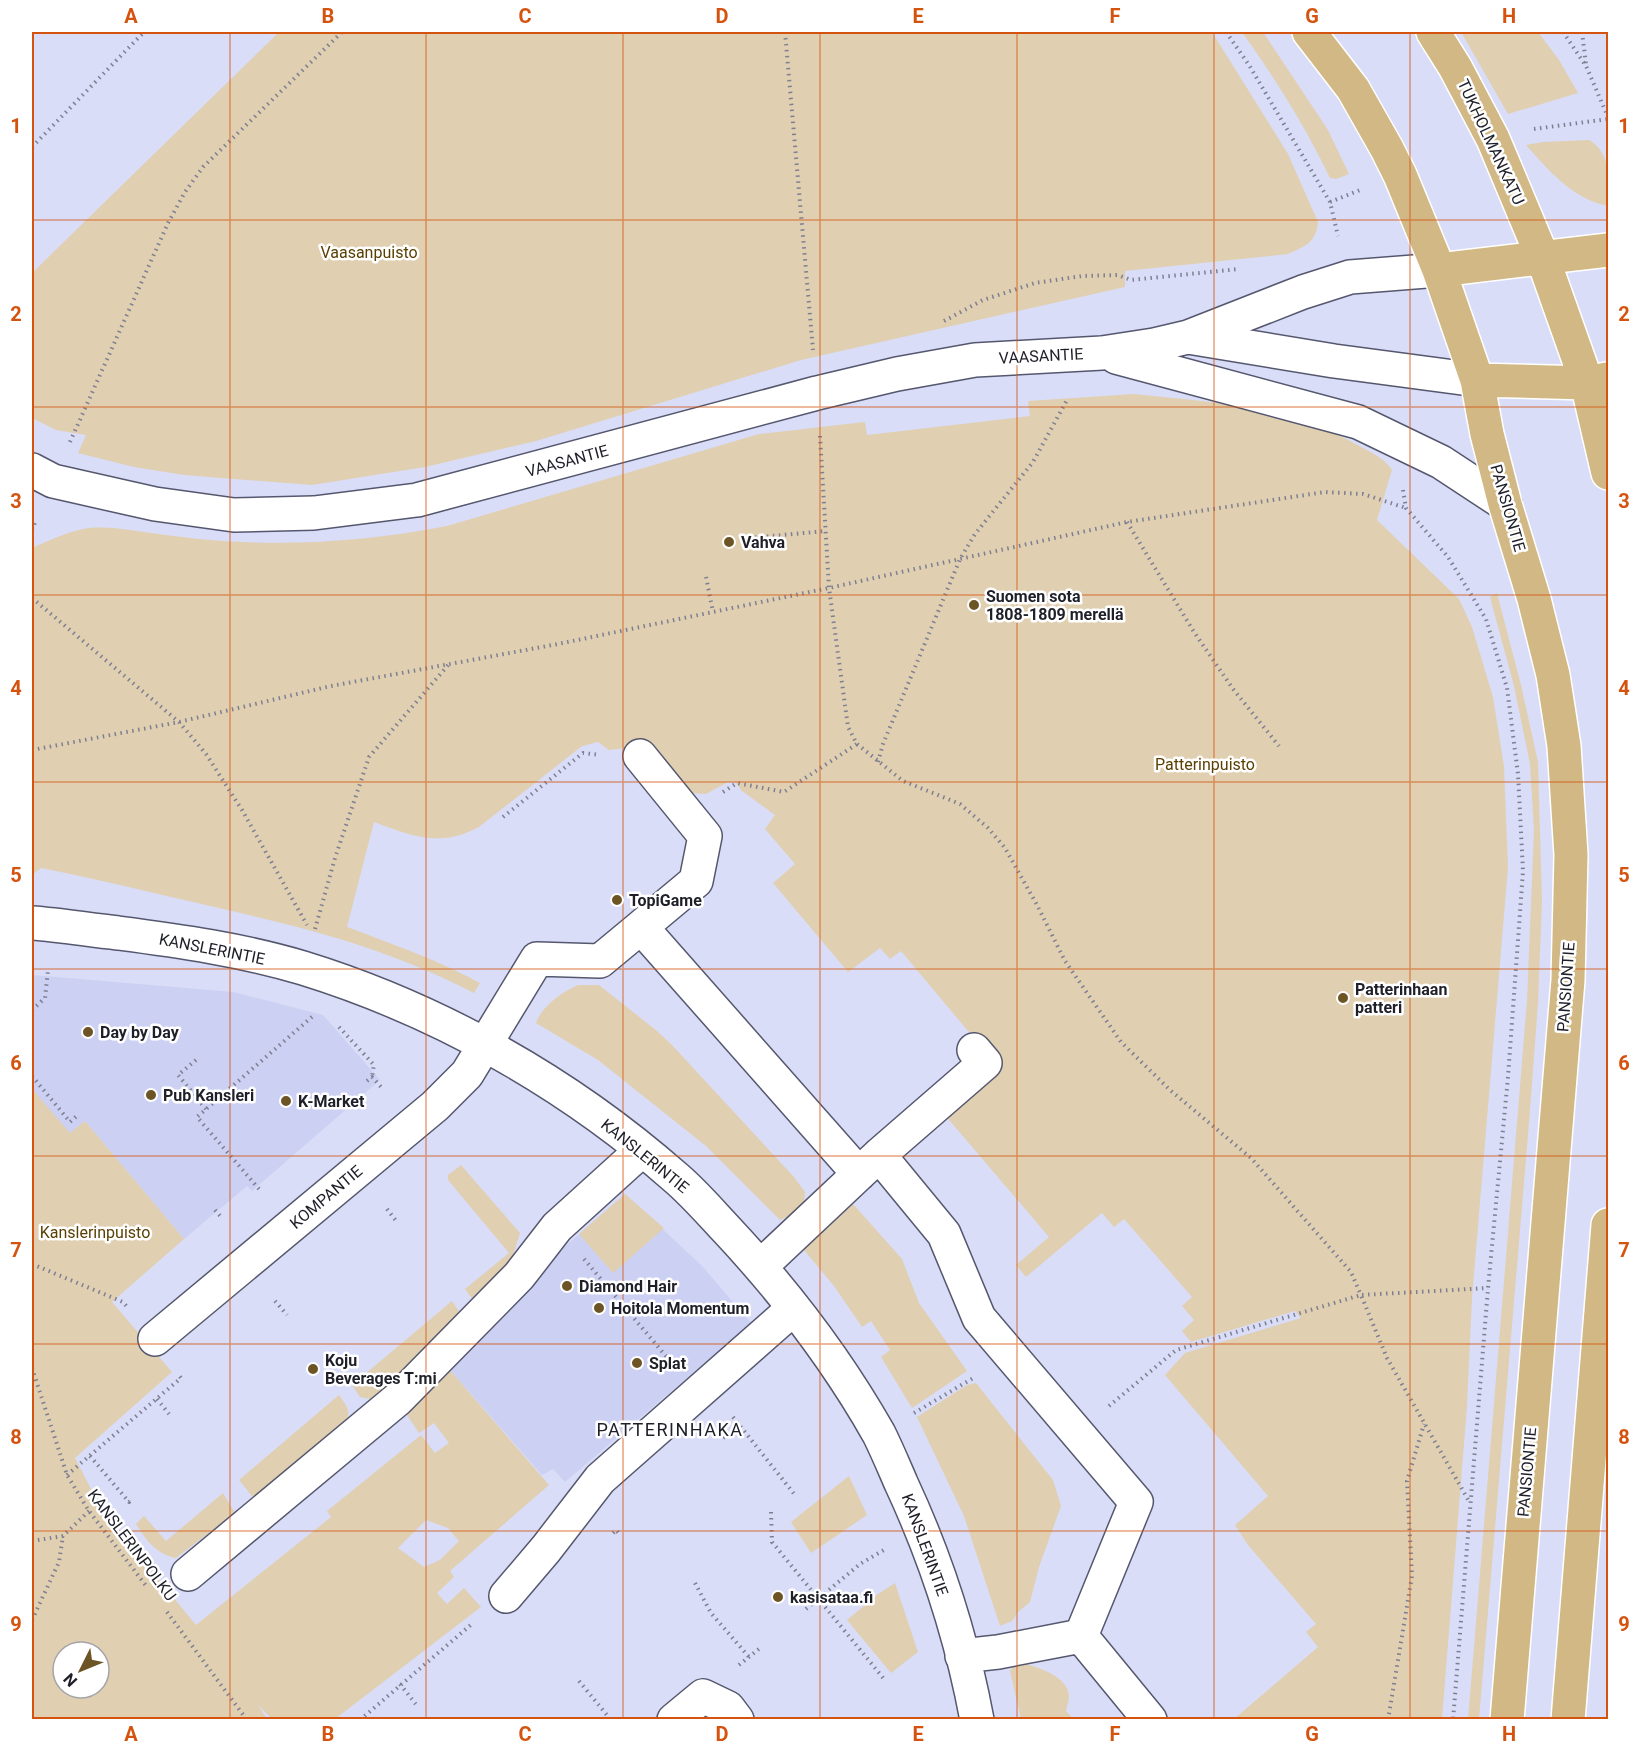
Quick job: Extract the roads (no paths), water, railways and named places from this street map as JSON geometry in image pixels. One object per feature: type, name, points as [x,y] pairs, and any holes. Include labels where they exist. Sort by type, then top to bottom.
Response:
[{"type":"main road","points":[[1309,32],[1353,89],[1387,149],[1439,270],[1608,250]]},
{"type":"main road","name":"TUKHOLMANKATU","points":[[1433,32],[1455,67],[1492,139],[1542,256]]},
{"type":"main road","points":[[1542,256],[1598,381],[1608,473]]},
{"type":"main road","name":"PANSIONTIE","points":[[1439,270],[1477,380],[1487,434],[1505,504],[1534,599],[1553,675],[1564,746],[1571,855],[1568,980],[1507,1719]]},
{"type":"main road","points":[[1477,380],[1598,381]]},
{"type":"main road","points":[[1568,1719],[1608,1225]]},
{"type":"street","name":"VAASANTIE","points":[[32,470],[53,481],[155,504],[234,515],[314,513],[417,500],[817,393],[897,374],[975,360],[1095,354],[1188,338],[1303,292],[1350,277],[1439,270]]},
{"type":"street","name":"VAASANTIE","points":[[1188,338],[1477,380]]},
{"type":"street","name":"VAASANTIE","points":[[1095,354],[1358,422],[1441,462],[1505,504]]},
{"type":"street","points":[[640,756],[705,836],[696,880],[641,927],[869,1165],[944,1234],[979,1318],[1009,1356],[1136,1502],[1081,1636]]},
{"type":"street","name":"KANSLERINTIE","points":[[32,923],[171,940],[260,957],[303,968],[374,994],[485,1044],[537,1075],[642,1150],[678,1180],[761,1266],[831,1357],[880,1437],[923,1532],[956,1632],[976,1719]]},
{"type":"street","name":"KOMPANTIE","points":[[155,1339],[435,1106],[466,1074],[537,958],[600,961],[641,927]]},
{"type":"street","points":[[761,1266],[869,1165],[986,1063],[974,1050]]},
{"type":"street","points":[[188,1574],[398,1399],[519,1276],[556,1227],[642,1150]]},
{"type":"street","points":[[506,1596],[546,1550],[600,1479],[794,1308]]},
{"type":"street","points":[[962,1656],[998,1652],[1081,1636]]},
{"type":"street","points":[[1081,1636],[1150,1719]]},
{"type":"street","points":[[674,1719],[704,1696],[728,1708],[737,1719]]},
{"type":"place","name":"Vahva","points":[[729,542]]},
{"type":"place","name":"Suomen sota 1808-1809 merellä","points":[[974,605]]},
{"type":"place","name":"TopiGame","points":[[617,900]]},
{"type":"place","name":"Patterinhaan patteri","points":[[1343,998]]},
{"type":"place","name":"Day by Day","points":[[88,1032]]},
{"type":"place","name":"Pub Kansleri","points":[[151,1095]]},
{"type":"place","name":"K-Market","points":[[286,1101]]},
{"type":"place","name":"Diamond Hair","points":[[567,1286]]},
{"type":"place","name":"Hoitola Momentum","points":[[599,1308]]},
{"type":"place","name":"Splat","points":[[637,1363]]},
{"type":"place","name":"Koju Beverages T:mi","points":[[313,1369]]},
{"type":"place","name":"kasisataa.fi","points":[[778,1597]]},
{"type":"district","name":"PATTERINHAKA","points":[[670,1429]]},
{"type":"park label","name":"Vaasanpuisto","points":[[369,252]]},
{"type":"park label","name":"Patterinpuisto","points":[[1205,764]]},
{"type":"park label","name":"Kanslerinpuisto","points":[[95,1232]]}]
